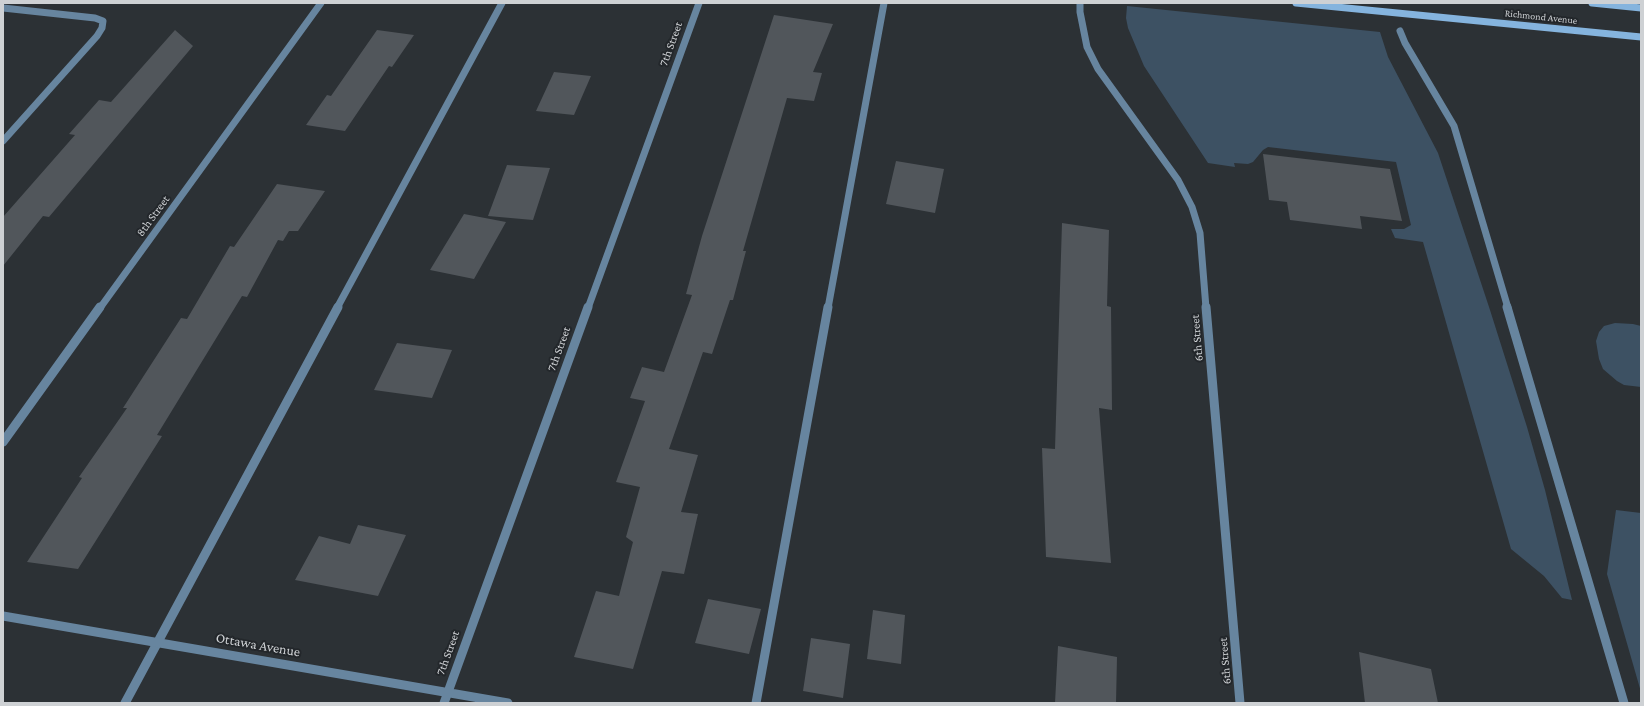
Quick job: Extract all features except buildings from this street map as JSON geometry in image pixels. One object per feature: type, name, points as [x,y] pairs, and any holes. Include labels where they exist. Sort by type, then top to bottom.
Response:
[{"type":"main road","name":"Richmond Avenue","points":[[1296,3],[1641,37]]},
{"type":"main road","points":[[1592,3],[1641,8]]},
{"type":"street","name":"8th Street","points":[[3,442],[321,3]]},
{"type":"street","points":[[125,703],[502,3]]},
{"type":"street","name":"7th Street","points":[[444,703],[699,3]]},
{"type":"street","points":[[756,703],[884,3]]},
{"type":"street","name":"6th Street","points":[[1080,3],[1080,12],[1087,47],[1098,68],[1130,116],[1178,180],[1192,207],[1200,233],[1240,703]]},
{"type":"street","points":[[3,8],[95,18],[103,21],[102,28],[97,36],[3,141]]},
{"type":"street","points":[[1400,31],[1405,43],[1454,126],[1624,703]]},
{"type":"street","name":"Ottawa Avenue","points":[[3,616],[508,703]]},
{"type":"shaded area","points":[[1127,6],[1380,32],[1388,57],[1438,153],[1527,427],[1545,490],[1572,600],[1562,598],[1544,576],[1511,549],[1423,242],[1395,238],[1391,229],[1404,229],[1411,225],[1396,162],[1268,147],[1263,150],[1253,162],[1248,164],[1234,163],[1235,167],[1208,163],[1144,66],[1128,28],[1126,18]]},
{"type":"shaded area","points":[[1615,323],[1641,326],[1641,387],[1624,385],[1603,369],[1599,359],[1596,341],[1599,332],[1604,326]]},
{"type":"shaded area","points":[[1616,510],[1641,513],[1641,692],[1607,574]]}]
